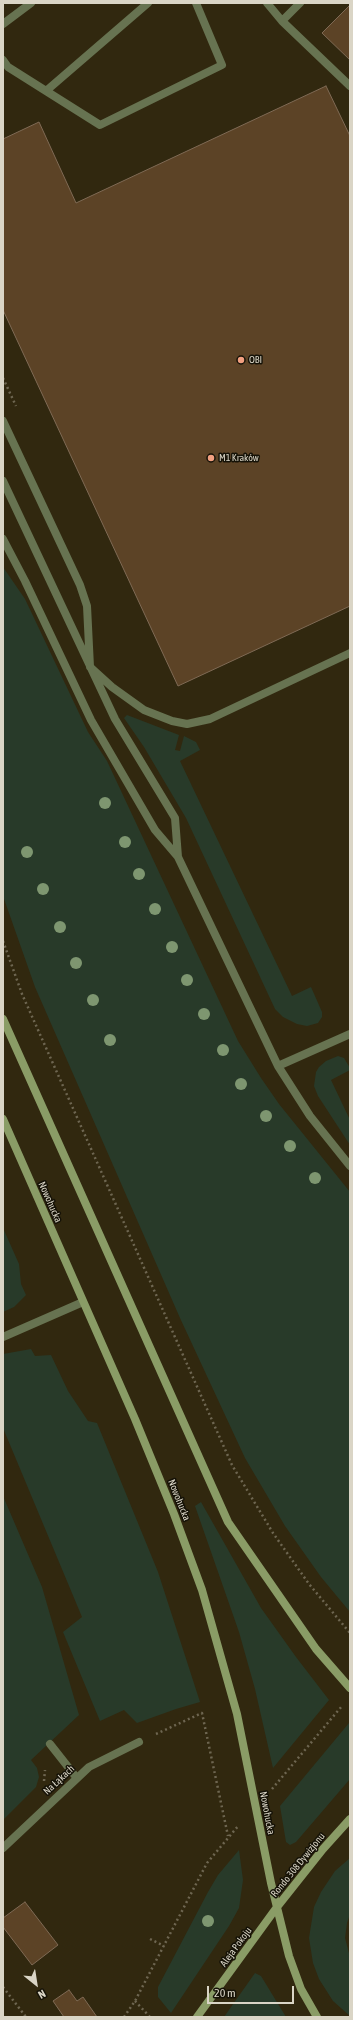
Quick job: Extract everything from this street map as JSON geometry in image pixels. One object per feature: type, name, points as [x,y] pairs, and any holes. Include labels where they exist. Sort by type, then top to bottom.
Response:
[{"type":"main road","points":[[3,1019],[228,1522],[316,1649],[350,1688]]},
{"type":"main road","name":"Nowohucka","points":[[3,1119],[165,1492],[202,1590],[237,1714],[277,1907]]},
{"type":"main road","name":"Rondo 308 Dywizjonu","points":[[317,2017],[301,1989],[295,1973],[277,1907],[323,1849],[350,1819]]},
{"type":"main road","name":"Aleja Pokoju","points":[[197,2017],[277,1907]]},
{"type":"street","points":[[3,24],[31,3]]},
{"type":"street","points":[[46,91],[148,3]]},
{"type":"street","points":[[3,60],[8,67],[100,125],[222,65],[196,3]]},
{"type":"street","points":[[267,3],[282,22],[350,86]]},
{"type":"street","points":[[282,22],[300,3]]},
{"type":"street","points":[[3,420],[80,584],[87,606],[90,667],[112,687],[144,710],[172,721],[187,724],[210,719],[350,653]]},
{"type":"street","points":[[3,481],[115,719],[175,818],[178,857]]},
{"type":"street","points":[[3,539],[25,581],[91,720],[155,830],[178,857],[278,1066],[310,1116],[350,1166]]},
{"type":"street","points":[[278,1066],[350,1034]]},
{"type":"street","points":[[3,1337],[83,1302]]},
{"type":"street","name":"Na Łąkach","points":[[3,1848],[76,1777],[97,1762],[139,1742]]},
{"type":"street","points":[[50,1744],[76,1777]]},
{"type":"path","points":[[3,940],[22,994],[232,1465],[273,1532],[309,1584],[350,1633]]},
{"type":"path","points":[[271,1790],[339,1709]]},
{"type":"path","points":[[160,1733],[202,1713],[228,1837]]},
{"type":"path","points":[[41,1788],[45,1775],[43,1764]]},
{"type":"path","points":[[124,2017],[135,2001],[207,1863],[242,1822]]},
{"type":"path","points":[[150,1938],[164,1946]]},
{"type":"path","points":[[3,1987],[26,2017]]},
{"type":"path","points":[[135,2001],[150,2017]]},
{"type":"green space","points":[[3,567],[25,599],[88,732],[107,761],[238,1041],[279,1104],[350,1192],[350,1612],[321,1577],[285,1526],[245,1458],[180,1318],[35,987],[3,896]]},
{"type":"green space","points":[[127,715],[179,735],[175,750],[180,751],[184,736],[196,742],[200,750],[180,761],[292,996],[311,987],[322,1012],[322,1017],[318,1023],[307,1026],[297,1024],[283,1017],[275,1009],[186,818],[144,747],[124,718]]},
{"type":"green space","points":[[338,1056],[344,1058],[350,1068],[350,1070],[331,1080],[350,1120],[350,1145],[318,1096],[314,1086],[316,1072],[319,1067],[326,1061]]},
{"type":"green space","points":[[3,1228],[19,1264],[21,1284],[26,1295],[14,1307],[3,1312]]},
{"type":"green space","points":[[31,1349],[35,1356],[51,1355],[68,1391],[88,1421],[97,1423],[158,1572],[200,1702],[137,1723],[124,1710],[100,1721],[63,1632],[82,1617],[3,1428],[3,1354]]},
{"type":"green space","points":[[3,1496],[42,1587],[79,1715],[31,1760],[37,1768],[39,1777],[36,1787],[3,1820]]},
{"type":"green space","points":[[201,1502],[261,1608],[329,1700],[273,1768],[255,1689],[239,1632],[195,1506]]},
{"type":"green space","points":[[349,1723],[350,1779],[296,1842],[290,1845],[286,1842],[280,1806]]},
{"type":"green space","points":[[239,1850],[243,1880],[239,1908],[229,1926],[171,2013],[158,1997],[158,1987],[218,1875]]},
{"type":"green space","points":[[350,1858],[350,1914],[345,1938],[350,1957],[350,2016],[333,2001],[319,1979],[313,1963],[309,1938],[314,1907],[321,1892],[335,1871]]},
{"type":"green space","points":[[255,1973],[261,1976],[286,2017],[224,2017]]},
{"type":"building","points":[[350,5],[350,60],[322,33]]},
{"type":"building","name":"M1 Kraków","points":[[326,86],[350,136],[350,606],[178,686],[3,310],[3,139],[39,122],[76,203]]},
{"type":"building","points":[[25,1902],[58,1945],[32,1965],[3,1927],[3,1918]]},
{"type":"building","points":[[69,1990],[77,2001],[83,1997],[97,2017],[64,2017],[53,2001]]},
{"type":"place","name":"OBI","points":[[241,360]]},
{"type":"place","name":"M1 Kraków","points":[[211,458]]}]
